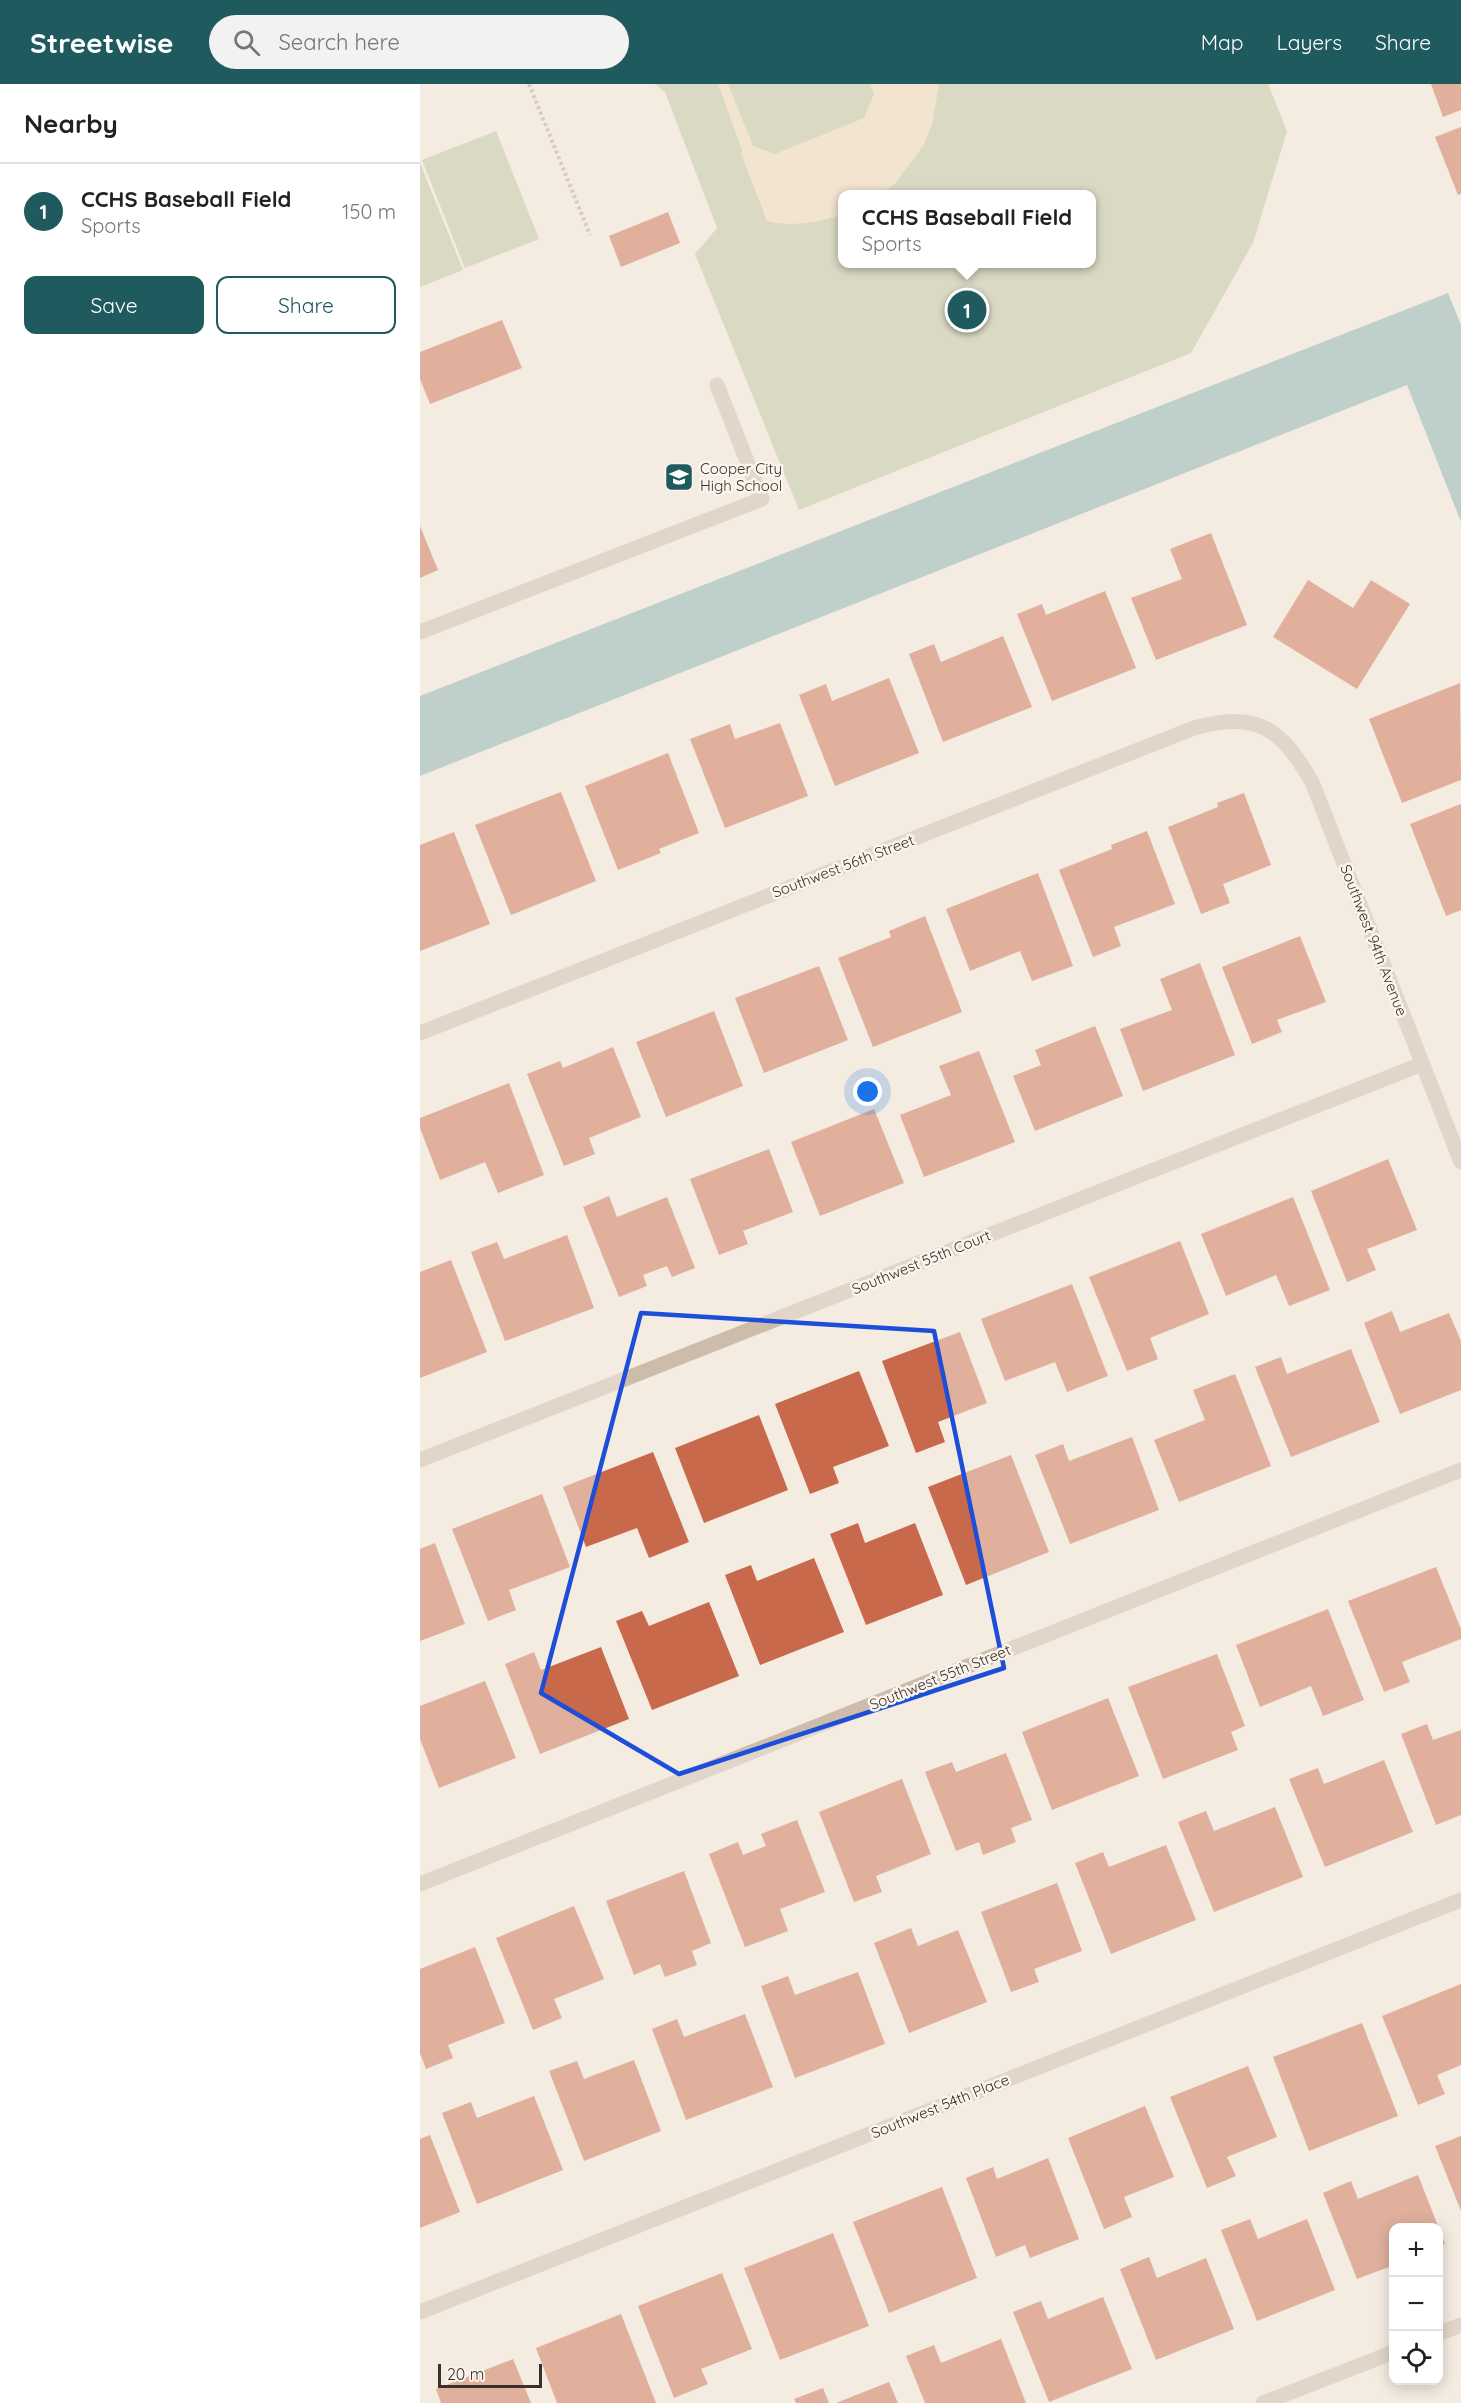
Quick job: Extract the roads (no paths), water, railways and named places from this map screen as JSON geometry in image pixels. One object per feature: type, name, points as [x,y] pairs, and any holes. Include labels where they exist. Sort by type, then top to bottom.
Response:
[{"type":"street","points":[[420,632],[762,498],[717,385]]},
{"type":"street","name":"Southwest 56th Street","points":[[420,1033],[1194,728],[1234,720],[1252,722],[1270,729]]},
{"type":"street","name":"Southwest 94th Avenue","points":[[1270,729],[1300,761],[1312,782],[1461,1162]]},
{"type":"street","name":"Southwest 55th Court","points":[[420,1460],[1422,1064]]},
{"type":"street","name":"Southwest 55th Street","points":[[420,1884],[1461,1470]]},
{"type":"street","name":"Southwest 54th Place","points":[[420,2312],[1461,1900]]},
{"type":"street","points":[[1443,2332],[1461,2325]]},
{"type":"street","points":[[1263,2403],[1389,2354]]},
{"type":"water","points":[[1448,293],[1461,325],[1461,522],[1407,385],[420,776],[420,696]]},
{"type":"place","name":"CCHS Baseball Field","points":[[967,310]]},
{"type":"place","name":"Cooper City High School","points":[[679,477]]}]
